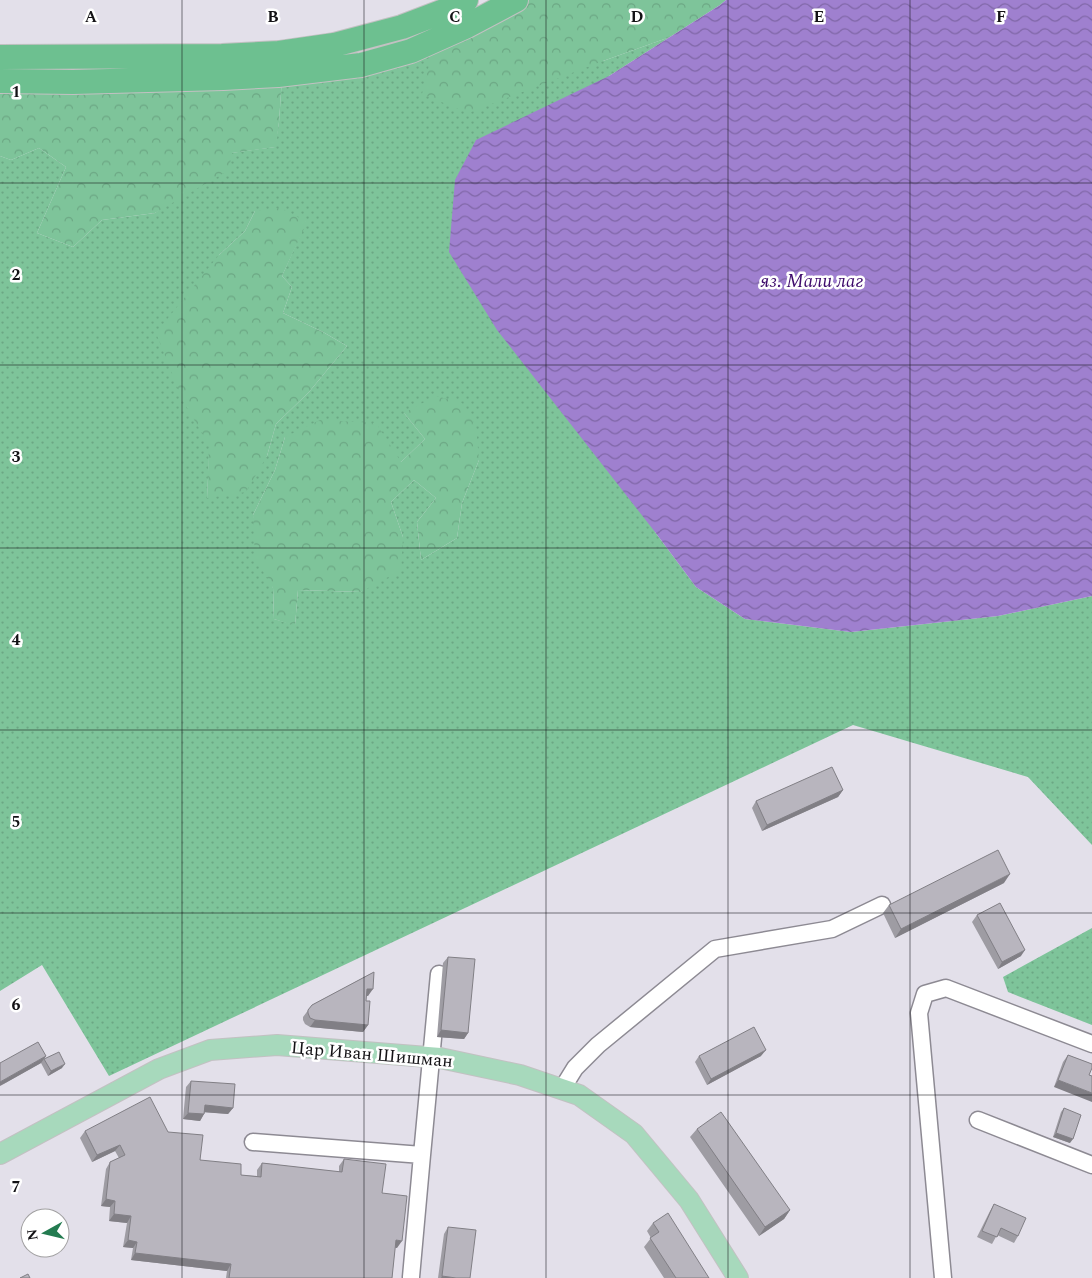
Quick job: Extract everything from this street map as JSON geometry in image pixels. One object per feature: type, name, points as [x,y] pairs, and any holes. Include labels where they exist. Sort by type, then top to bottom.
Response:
[{"type":"highway","points":[[0,58],[222,56],[279,53],[334,45],[402,28],[466,0]]},
{"type":"highway","points":[[0,81],[73,82],[222,78],[278,75],[361,65],[411,51],[467,26],[516,0]]},
{"type":"main road","name":"Цар Иван Шишман","points":[[0,1154],[159,1069],[210,1050],[277,1045],[440,1058],[520,1075],[579,1095],[634,1134],[689,1200],[738,1278]]},
{"type":"street","points":[[562,1089],[575,1068],[598,1045],[715,949],[832,929],[882,905]]},
{"type":"street","points":[[411,1277],[439,974]]},
{"type":"street","points":[[943,1278],[919,1013],[926,994],[946,988],[1092,1044]]},
{"type":"street","points":[[978,1120],[1092,1165]]},
{"type":"street","points":[[253,1142],[422,1155]]},
{"type":"green space","points":[[518,0],[726,0],[670,37],[468,113],[422,94],[434,45]]},
{"type":"green space","points":[[670,37],[609,76],[655,532],[696,587],[745,619],[851,632],[998,616],[1092,596],[1092,845],[1028,777],[853,725],[109,1076],[42,965],[0,991],[0,156],[11,160],[39,148],[66,167],[37,233],[73,247],[102,220],[155,213],[231,153],[275,147],[282,78],[434,45],[603,61]],"holes":[[[255,211],[306,222],[282,276],[292,287],[283,313],[347,346],[309,392],[276,424],[267,456],[207,498],[219,255],[245,231]],[[404,413],[479,460],[462,503],[457,538],[421,560],[417,522],[436,498],[414,480],[391,502],[403,537],[361,592],[298,590],[295,625],[274,619],[273,588],[253,515],[275,470],[285,437],[401,462],[425,439]]]},
{"type":"green space","points":[[282,78],[276,147],[232,153],[229,170],[155,213],[102,220],[73,247],[37,233],[66,167],[39,148],[11,160],[0,156],[0,87]]},
{"type":"green space","points":[[281,208],[307,222],[282,276],[292,287],[283,313],[347,346],[309,392],[276,424],[267,456],[246,492],[207,498],[209,445],[183,401],[156,333],[219,255],[245,231],[255,211]]},
{"type":"green space","points":[[436,396],[462,403],[476,426],[479,460],[462,503],[457,538],[421,560],[417,522],[436,498],[414,480],[391,502],[403,537],[401,570],[361,592],[298,590],[295,626],[274,619],[273,588],[255,558],[253,515],[275,470],[285,437],[320,420],[376,423],[401,462],[425,439],[404,413]]},
{"type":"green space","points":[[1092,928],[1092,1025],[1008,992],[1003,977]]},
{"type":"water","name":"яз. Мали лаг","points":[[726,0],[1092,0],[1092,596],[998,616],[851,632],[745,619],[696,587],[497,330],[449,252],[455,180],[476,140],[609,76]]},
{"type":"building","points":[[832,767],[843,790],[767,825],[756,801]]},
{"type":"building","points":[[998,850],[1010,874],[901,929],[889,905]]},
{"type":"building","points":[[1000,903],[1025,950],[1002,962],[977,915]]},
{"type":"building","points":[[448,957],[475,959],[468,1033],[441,1030]]},
{"type":"building","points":[[374,972],[373,989],[367,989],[366,1001],[370,1001],[368,1025],[310,1018],[308,1010],[312,1005]]},
{"type":"building","points":[[754,1027],[766,1050],[711,1079],[699,1056]]},
{"type":"building","points":[[38,1042],[46,1056],[0,1082],[0,1063]]},
{"type":"building","points":[[59,1052],[65,1064],[51,1071],[44,1059]]},
{"type":"building","points":[[1068,1055],[1092,1064],[1089,1075],[1092,1076],[1092,1093],[1058,1080]]},
{"type":"building","points":[[191,1081],[235,1084],[233,1108],[205,1105],[204,1114],[188,1113]]},
{"type":"building","points":[[150,1097],[168,1132],[203,1135],[200,1160],[241,1164],[241,1175],[261,1177],[262,1163],[342,1172],[344,1159],[386,1164],[382,1193],[407,1196],[402,1241],[396,1240],[392,1278],[229,1278],[231,1264],[135,1253],[137,1242],[128,1240],[131,1216],[114,1214],[115,1201],[106,1199],[110,1162],[125,1155],[120,1145],[97,1155],[85,1131]]},
{"type":"building","points":[[1064,1108],[1081,1115],[1073,1139],[1056,1133]]},
{"type":"building","points":[[721,1112],[790,1210],[765,1227],[697,1129]]},
{"type":"building","points":[[994,1204],[1026,1218],[1018,1236],[1001,1228],[997,1237],[982,1231]]},
{"type":"building","points":[[668,1213],[709,1278],[676,1278],[650,1238],[659,1232],[653,1223]]},
{"type":"building","points":[[448,1227],[476,1230],[470,1278],[442,1276]]},
{"type":"building","points":[[28,1274],[30,1278],[20,1278]]}]
